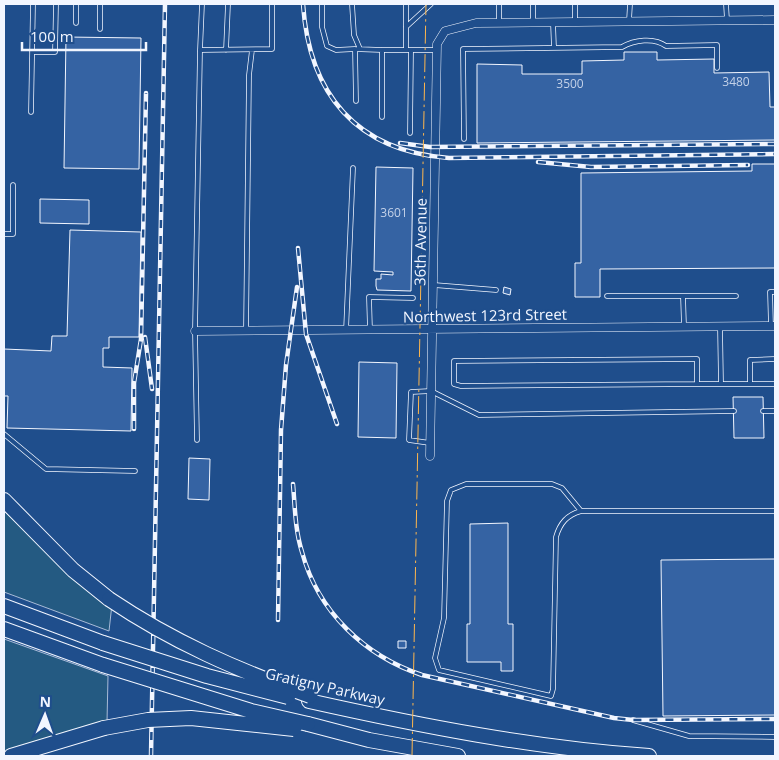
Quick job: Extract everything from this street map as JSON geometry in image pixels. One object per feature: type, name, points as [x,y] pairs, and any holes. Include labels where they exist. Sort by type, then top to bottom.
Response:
[{"type":"highway","points":[[4,500],[73,570],[109,598],[178,642],[309,699]]},
{"type":"highway","name":"Gratigny Parkway","points":[[4,606],[103,642],[207,676],[309,699],[344,709],[525,743],[649,756]]},
{"type":"highway","points":[[4,629],[103,665],[308,728],[458,756]]},
{"type":"highway","points":[[11,756],[104,728],[148,720],[191,718],[308,728]]},
{"type":"street","points":[[500,23],[775,20]]},
{"type":"street","name":"36th Avenue","points":[[430,456],[437,44],[446,31],[476,23],[500,23]]},
{"type":"street","name":"Northwest 123rd Street","points":[[195,331],[773,326]]},
{"type":"lane","points":[[31,112],[33,4]]},
{"type":"lane","points":[[32,52],[55,52],[56,4]]},
{"type":"lane","points":[[76,4],[76,23]]},
{"type":"lane","points":[[100,4],[100,29]]},
{"type":"lane","points":[[197,440],[195,331],[202,4]]},
{"type":"lane","points":[[226,50],[228,4]]},
{"type":"lane","points":[[200,50],[272,49],[272,4]]},
{"type":"lane","points":[[322,4],[322,27],[327,46],[336,50],[437,50]]},
{"type":"lane","points":[[352,4],[354,35],[360,49]]},
{"type":"lane","points":[[406,4],[410,133]]},
{"type":"lane","points":[[406,27],[431,4]]},
{"type":"lane","points":[[499,4],[500,23]]},
{"type":"lane","points":[[533,4],[533,22]]},
{"type":"lane","points":[[575,4],[575,22]]},
{"type":"lane","points":[[629,21],[630,4]]},
{"type":"lane","points":[[726,4],[727,20]]},
{"type":"lane","points":[[553,22],[554,48]]},
{"type":"lane","points":[[464,139],[463,49],[622,47],[632,41],[660,41],[666,46],[717,45],[717,68]]},
{"type":"lane","points":[[355,49],[356,101]]},
{"type":"lane","points":[[246,331],[249,75],[252,50]]},
{"type":"lane","points":[[382,50],[382,117]]},
{"type":"lane","points":[[346,331],[353,168]]},
{"type":"lane","points":[[4,234],[13,234],[12,186]]},
{"type":"lane","points":[[434,285],[496,290]]},
{"type":"lane","points":[[773,326],[770,292],[775,292]]},
{"type":"lane","points":[[607,296],[736,296]]},
{"type":"lane","points":[[683,296],[684,327]]},
{"type":"lane","points":[[370,330],[370,297],[413,298]]},
{"type":"lane","points":[[720,327],[721,384]]},
{"type":"lane","points":[[697,384],[697,359],[454,361],[454,384],[461,386],[775,384]]},
{"type":"lane","points":[[750,384],[750,360],[775,359]]},
{"type":"lane","points":[[430,443],[409,440],[411,392],[431,391],[480,415],[734,411]]},
{"type":"lane","points":[[763,411],[775,412]]},
{"type":"lane","points":[[4,434],[46,469],[135,470]]},
{"type":"lane","points":[[581,512],[562,488],[552,484],[466,484],[451,490],[447,500],[444,618],[435,658],[439,670],[551,696],[553,689],[556,537],[565,519],[571,514],[581,512],[775,511]]},
{"type":"lane","points":[[632,720],[689,736],[705,738],[775,737]]},
{"type":"shaded area","points":[[4,511],[63,567],[112,604],[109,631],[4,592]]},
{"type":"shaded area","points":[[4,639],[108,676],[107,722],[4,752]]},
{"type":"building","points":[[66,37],[141,38],[139,169],[64,168]]},
{"type":"building","points":[[624,52],[657,52],[657,60],[714,59],[714,73],[769,72],[770,107],[775,107],[775,140],[477,143],[477,64],[522,65],[522,74],[582,74],[582,61],[624,60]]},
{"type":"building","points":[[752,164],[775,164],[775,268],[600,269],[600,297],[575,297],[575,263],[581,263],[581,173],[752,171]]},
{"type":"building","points":[[376,167],[413,168],[411,291],[377,290],[376,279],[381,279],[381,274],[393,275],[393,272],[374,271]]},
{"type":"building","points":[[40,199],[89,200],[89,224],[40,223]]},
{"type":"building","points":[[70,230],[141,232],[139,337],[109,337],[109,348],[103,348],[103,367],[132,368],[131,431],[7,428],[8,396],[4,396],[4,349],[51,351],[52,336],[67,336]]},
{"type":"building","points":[[504,287],[511,289],[510,295],[503,293]]},
{"type":"building","points":[[359,362],[397,363],[396,438],[358,437]]},
{"type":"building","points":[[733,397],[763,397],[764,438],[734,438]]},
{"type":"building","points":[[189,458],[210,459],[209,500],[188,499]]},
{"type":"building","points":[[508,523],[508,624],[513,624],[513,671],[501,671],[501,662],[467,662],[467,624],[470,624],[470,524]]},
{"type":"building","points":[[775,559],[775,715],[663,716],[661,560]]},
{"type":"building","points":[[398,641],[406,641],[406,648],[398,648]]},
{"type":"railway","points":[[151,756],[165,4]]},
{"type":"railway","points":[[303,4],[307,36],[315,65],[327,90],[343,112],[364,130],[388,144],[416,153],[449,158],[775,154]]},
{"type":"railway","points":[[134,429],[134,383],[141,339],[146,93]]},
{"type":"railway","points":[[400,143],[430,147],[775,144]]},
{"type":"railway","points":[[538,162],[591,167],[748,165]]},
{"type":"railway","points":[[298,248],[306,334],[337,424]]},
{"type":"railway","points":[[278,620],[281,430],[286,365],[297,287]]},
{"type":"railway","points":[[145,337],[152,389]]},
{"type":"railway","points":[[293,484],[300,544],[309,574],[319,594],[332,612],[363,644],[401,667],[422,675],[614,718],[633,720],[775,719]]},
{"type":"power","points":[[412,756],[426,4]]}]
